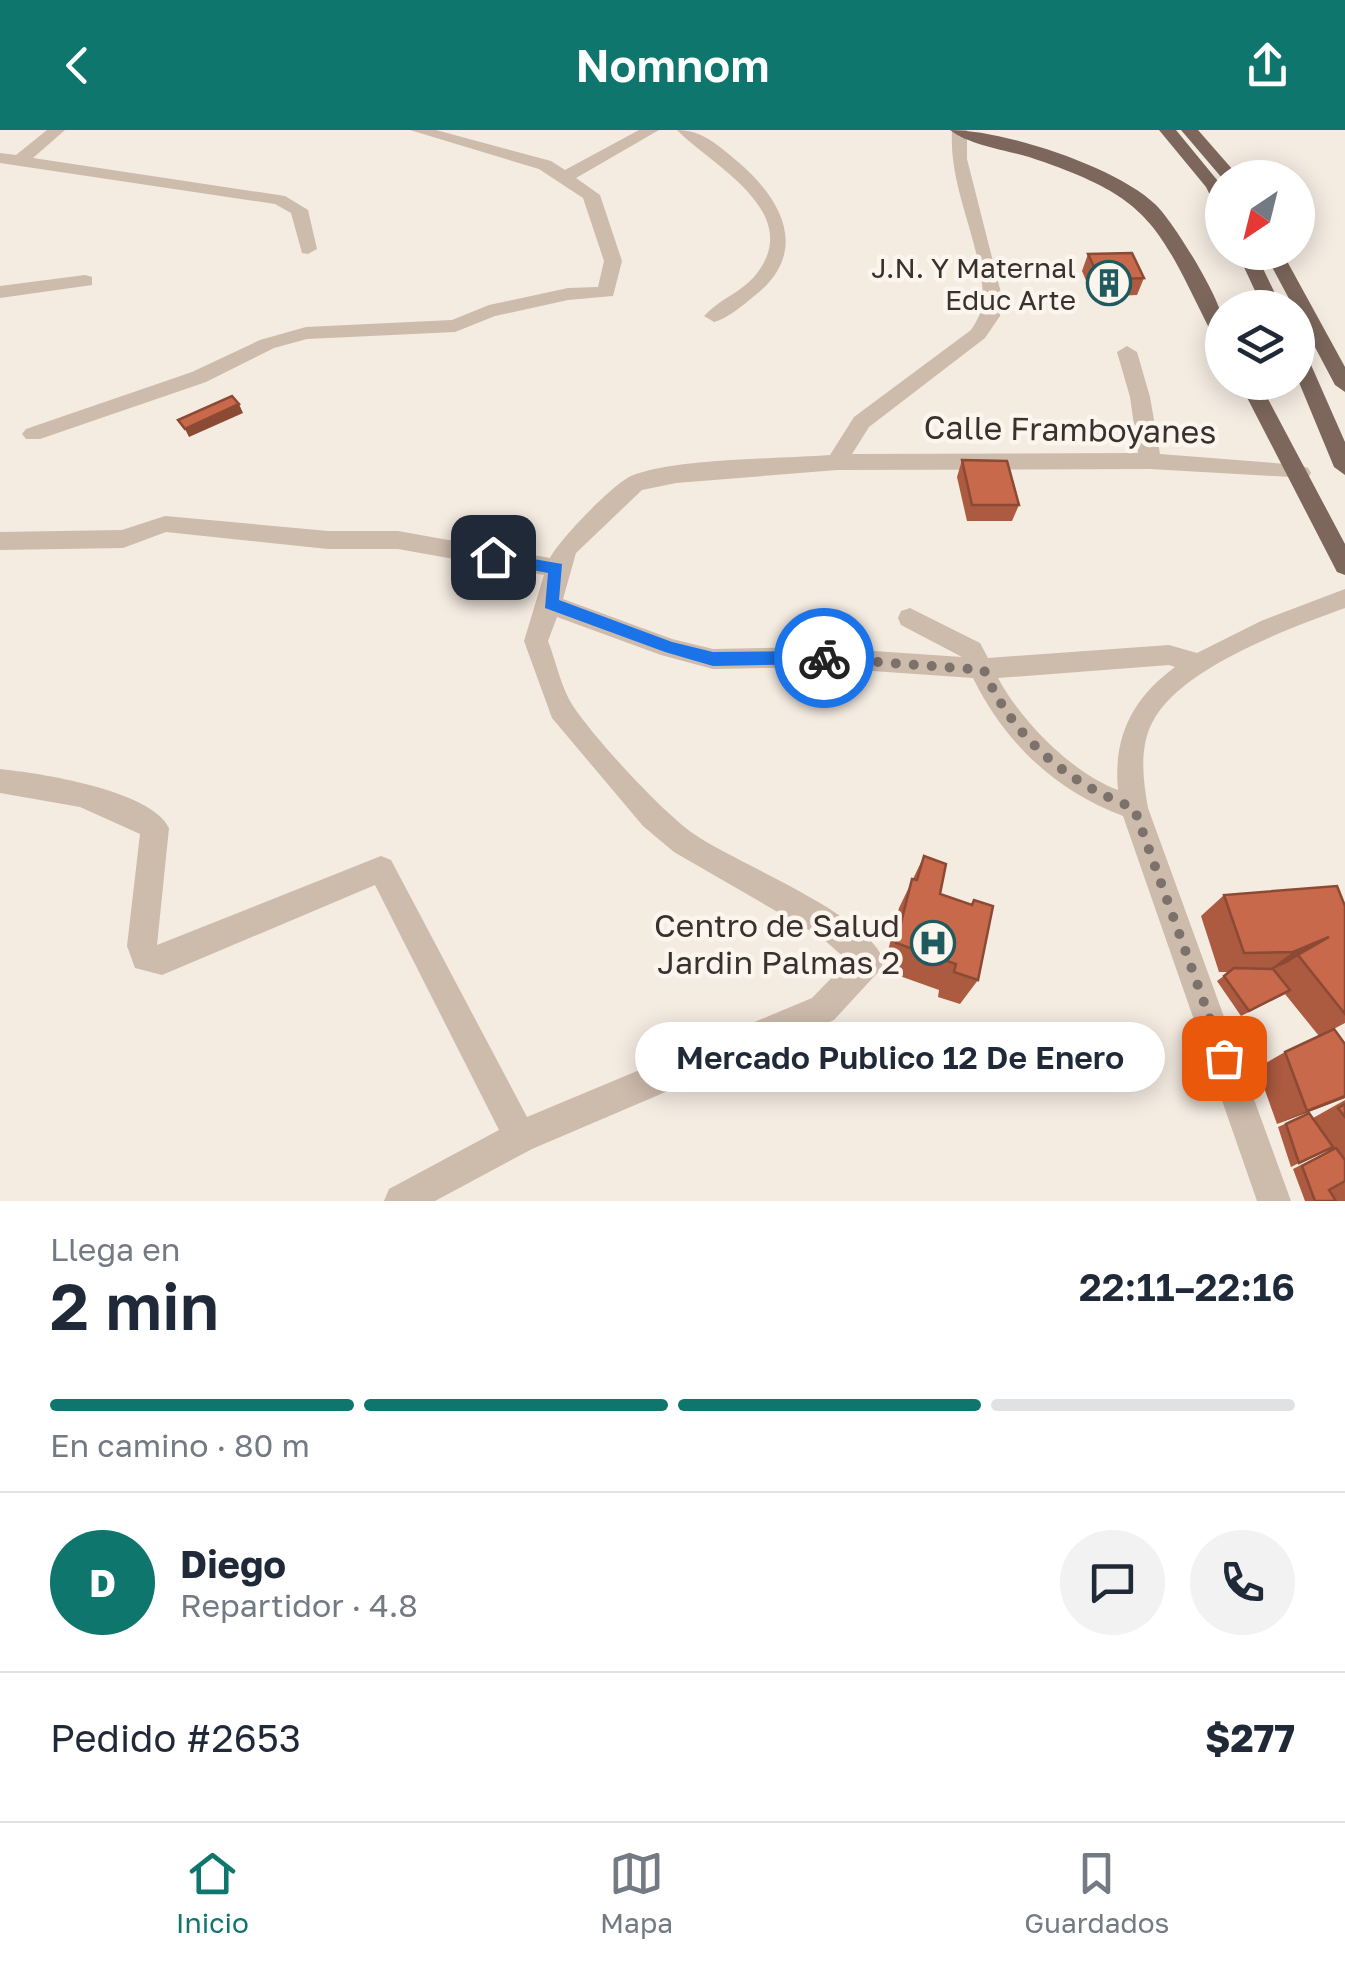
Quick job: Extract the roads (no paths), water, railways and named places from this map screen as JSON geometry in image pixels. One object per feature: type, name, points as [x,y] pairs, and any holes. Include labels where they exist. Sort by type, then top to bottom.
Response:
[{"type":"main road","points":[[959,130],[1099,178],[1132,194],[1152,210],[1205,304]]},
{"type":"main road","points":[[1166,130],[1205,176]]},
{"type":"main road","points":[[1189,130],[1216,160]]},
{"type":"main road","points":[[1284,270],[1338,355],[1345,385]]},
{"type":"main road","points":[[1315,397],[1345,467]]},
{"type":"main road","points":[[1260,400],[1345,566]]},
{"type":"street","points":[[18,162],[57,130]]},
{"type":"street","points":[[33,434],[199,378],[267,344],[306,333],[455,326],[489,312],[552,297],[606,292],[613,261],[592,195],[545,165],[418,130]]},
{"type":"street","points":[[567,176],[651,130]]},
{"type":"street","points":[[685,130],[730,161],[764,197],[778,232],[776,257],[762,279],[714,316]]},
{"type":"street","name":"Calle Framboyanes","points":[[837,462],[862,422],[978,334],[990,316],[992,293],[959,160],[959,130]]},
{"type":"street","points":[[0,158],[279,200],[298,210],[308,249]]},
{"type":"street","points":[[0,292],[86,281]]},
{"type":"street","points":[[1127,352],[1140,397],[1150,460]]},
{"type":"street","name":"Calle Framboyanes","points":[[520,1137],[824,1009],[869,960],[831,927],[684,843],[653,817],[561,710],[536,641],[550,604],[557,568],[568,548],[635,484],[676,476],[837,462],[1150,460],[1300,473]]},
{"type":"street","points":[[0,542],[56,538],[123,540],[166,524],[328,540],[398,540],[557,568]]},
{"type":"street","points":[[1274,1201],[1134,808],[1128,770],[1133,736],[1150,703],[1200,664],[1345,598]]},
{"type":"street","points":[[550,604],[670,648],[713,659],[815,657],[984,670],[1170,655],[1200,664]]},
{"type":"street","points":[[910,618],[971,650],[998,703],[1050,761],[1093,793],[1134,808]]},
{"type":"street","points":[[0,781],[45,785],[134,814],[155,828],[142,946],[146,958],[162,960],[381,869],[520,1137],[401,1201]]},
{"type":"place","name":"J.N. Y Maternal Educ Arte","points":[[1109,283]]},
{"type":"place","name":"Centro de Salud Jardin Palmas 2","points":[[933,943]]},
{"type":"place","name":"Mercado Publico 12 De Enero","points":[[1224,1058]]}]
